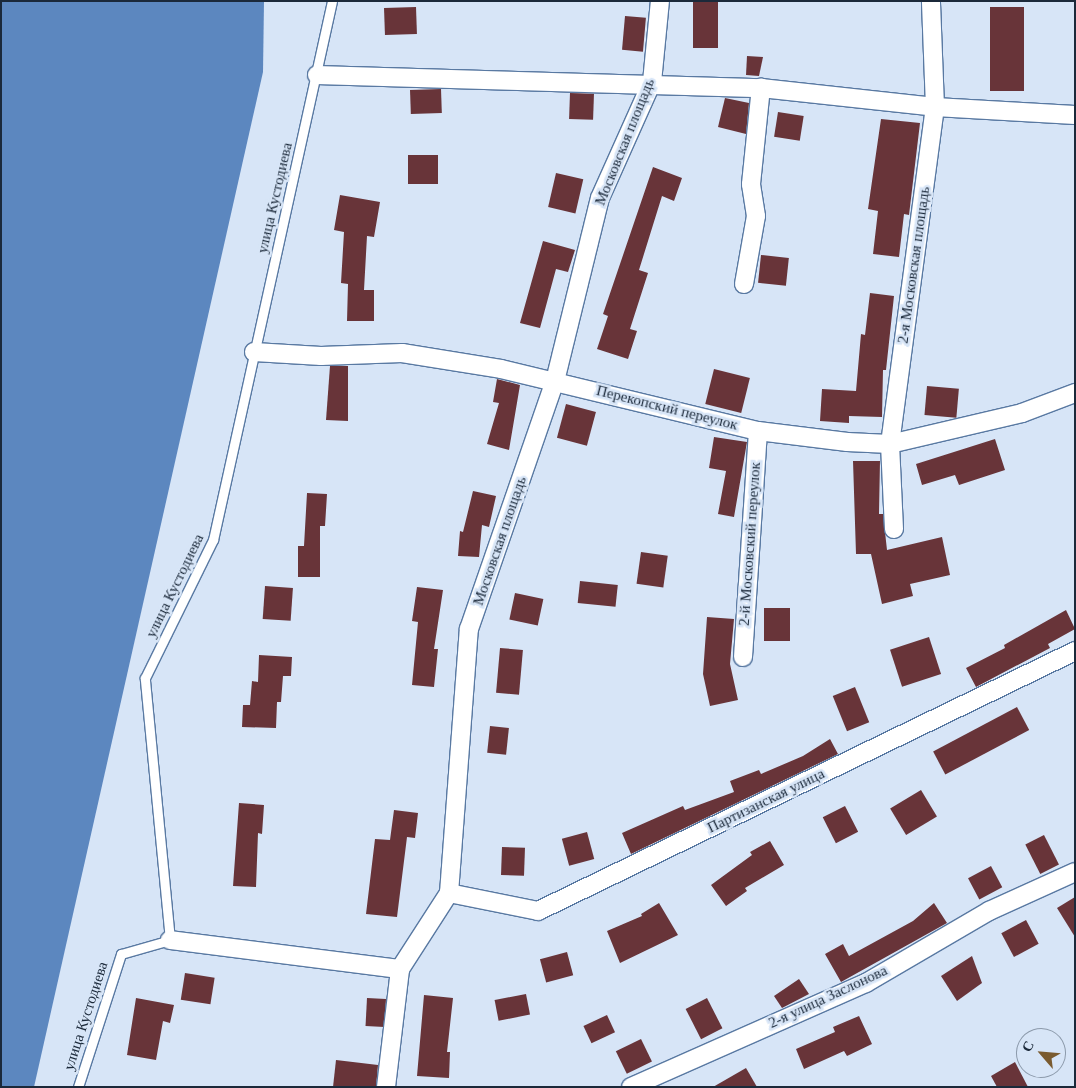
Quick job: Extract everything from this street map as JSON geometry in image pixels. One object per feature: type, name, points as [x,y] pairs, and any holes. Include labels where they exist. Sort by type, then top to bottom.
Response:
[{"type":"street","name":"Московская площадь","points":[[386,1087],[400,969],[449,893],[469,629],[555,381],[600,198],[652,82],[660,1]]},
{"type":"street","name":"2-я Московская площадь","points":[[894,529],[890,444],[935,107],[931,1]]},
{"type":"street","points":[[317,74],[652,82],[761,88],[935,107],[1075,115]]},
{"type":"street","points":[[744,284],[756,216],[751,184],[761,88]]},
{"type":"street","name":"Перекопский переулок","points":[[254,352],[321,356],[402,353],[501,369],[758,431],[847,442],[890,444],[1022,413],[1075,393]]},
{"type":"street","name":"2-й Московский переулок","points":[[742,657],[758,431]]},
{"type":"street","name":"Партизанская улица","points":[[449,893],[538,911],[1075,651]]},
{"type":"street","name":"2-я улица Заслонова","points":[[631,1087],[866,983],[989,911],[1075,872]]},
{"type":"street","points":[[170,940],[400,969]]},
{"type":"lane","name":"улица Кустодиева","points":[[78,1087],[121,954],[170,940],[145,678],[214,540],[332,1]]},
{"type":"water","points":[[1,1],[264,1],[263,72],[34,1087],[1,1087]]},
{"type":"building","points":[[693,1],[718,1],[718,48],[693,48]]},
{"type":"building","points":[[416,7],[417,34],[385,35],[384,8]]},
{"type":"building","points":[[990,7],[1024,7],[1024,91],[990,91]]},
{"type":"building","points":[[625,16],[646,18],[643,52],[622,50]]},
{"type":"building","points":[[747,56],[763,57],[759,76],[746,75]]},
{"type":"building","points":[[441,89],[442,113],[411,114],[410,90]]},
{"type":"building","points":[[570,93],[594,94],[593,120],[569,119]]},
{"type":"building","points":[[725,98],[749,103],[746,134],[718,127]]},
{"type":"building","points":[[778,112],[804,116],[800,141],[774,137]]},
{"type":"building","points":[[881,119],[920,123],[909,215],[904,214],[899,257],[873,254],[878,211],[868,209]]},
{"type":"building","points":[[408,155],[438,155],[438,184],[408,184]]},
{"type":"building","points":[[653,167],[682,178],[674,201],[662,196],[639,270],[648,273],[630,329],[637,331],[628,359],[597,349],[608,316],[603,314]]},
{"type":"building","points":[[556,173],[583,179],[575,213],[548,207]]},
{"type":"building","points":[[340,195],[380,202],[374,237],[367,236],[364,290],[374,290],[374,321],[347,321],[348,284],[341,283],[344,232],[334,230]]},
{"type":"building","points":[[543,241],[575,250],[568,272],[556,269],[540,328],[520,323]]},
{"type":"building","points":[[761,255],[789,258],[786,286],[758,283]]},
{"type":"building","points":[[870,293],[894,296],[886,370],[883,370],[882,417],[849,416],[849,423],[820,421],[822,389],[856,391],[861,334],[865,335]]},
{"type":"building","points":[[330,366],[348,366],[348,421],[326,420]]},
{"type":"building","points":[[714,369],[750,378],[741,413],[705,404]]},
{"type":"building","points":[[497,379],[520,385],[509,450],[487,444],[499,403],[493,402]]},
{"type":"building","points":[[927,386],[959,389],[956,418],[924,415]]},
{"type":"building","points":[[566,404],[596,412],[587,446],[557,438]]},
{"type":"building","points":[[714,437],[747,442],[734,517],[718,514],[726,471],[709,468]]},
{"type":"building","points":[[995,439],[1005,470],[959,485],[955,475],[922,485],[916,464]]},
{"type":"building","points":[[853,461],[880,461],[879,514],[883,514],[887,550],[942,537],[950,575],[910,584],[913,596],[882,604],[871,554],[856,554]]},
{"type":"building","points":[[473,491],[496,496],[489,527],[482,525],[479,557],[458,556],[460,531],[463,532]]},
{"type":"building","points":[[307,493],[327,494],[325,526],[320,526],[320,577],[298,577],[298,546],[304,546]]},
{"type":"building","points":[[641,552],[668,556],[663,587],[637,584]]},
{"type":"building","points":[[580,581],[618,585],[615,607],[578,603]]},
{"type":"building","points":[[265,586],[293,588],[291,621],[263,619]]},
{"type":"building","points":[[417,587],[443,590],[434,649],[438,649],[434,687],[412,685],[418,622],[412,621]]},
{"type":"building","points":[[515,593],[543,599],[538,625],[509,619]]},
{"type":"building","points":[[764,608],[790,608],[790,641],[764,641]]},
{"type":"building","points":[[1066,610],[1075,629],[1048,644],[1050,648],[976,687],[966,668],[1005,648],[1004,645]]},
{"type":"building","points":[[707,617],[734,619],[730,664],[738,700],[710,706],[703,674]]},
{"type":"building","points":[[929,637],[941,674],[902,687],[890,650]]},
{"type":"building","points":[[500,648],[523,650],[519,695],[496,693]]},
{"type":"building","points":[[259,655],[292,657],[291,676],[283,676],[281,702],[277,702],[276,728],[242,727],[243,705],[250,705],[252,681],[258,682]]},
{"type":"building","points":[[855,687],[869,722],[847,731],[833,696]]},
{"type":"building","points":[[1017,707],[1029,730],[945,775],[933,752]]},
{"type":"building","points":[[490,726],[509,728],[506,755],[487,753]]},
{"type":"building","points":[[830,739],[838,754],[631,854],[622,833],[683,806],[685,810],[734,792],[730,781],[759,770],[761,774],[803,756]]},
{"type":"building","points":[[921,790],[937,817],[906,835],[890,809]]},
{"type":"building","points":[[239,803],[264,805],[262,834],[258,833],[256,887],[233,886]]},
{"type":"building","points":[[845,806],[858,832],[836,843],[823,817]]},
{"type":"building","points":[[394,810],[418,813],[415,838],[407,837],[397,917],[366,914],[375,839],[390,840]]},
{"type":"building","points":[[587,832],[594,859],[569,866],[562,839]]},
{"type":"building","points":[[1044,835],[1059,864],[1040,874],[1025,845]]},
{"type":"building","points":[[770,841],[784,865],[745,888],[747,891],[726,906],[711,885],[752,855],[750,852]]},
{"type":"building","points":[[502,847],[525,848],[524,876],[501,875]]},
{"type":"building","points":[[991,866],[1002,887],[979,899],[968,878]]},
{"type":"building","points":[[1075,897],[1075,937],[1057,908]]},
{"type":"building","points":[[659,903],[678,935],[620,963],[607,931],[642,916],[641,914]]},
{"type":"building","points":[[934,903],[947,923],[841,982],[825,954],[843,944],[849,956],[913,921]]},
{"type":"building","points":[[1026,920],[1039,944],[1014,957],[1001,933]]},
{"type":"building","points":[[567,952],[573,975],[546,982],[540,959]]},
{"type":"building","points":[[972,956],[982,983],[957,1001],[941,976]]},
{"type":"building","points":[[185,973],[215,978],[210,1004],[181,1000]]},
{"type":"building","points":[[799,979],[809,994],[782,1008],[774,996]]},
{"type":"building","points":[[526,994],[530,1015],[499,1021],[495,1000]]},
{"type":"building","points":[[424,995],[453,998],[447,1052],[450,1052],[449,1078],[417,1076]]},
{"type":"building","points":[[136,998],[174,1005],[170,1023],[163,1021],[156,1060],[127,1055]]},
{"type":"building","points":[[367,998],[386,999],[385,1027],[366,1026]]},
{"type":"building","points":[[707,998],[722,1028],[701,1039],[686,1009]]},
{"type":"building","points":[[607,1015],[615,1032],[591,1043],[583,1026]]},
{"type":"building","points":[[859,1016],[872,1044],[847,1056],[844,1051],[804,1069],[796,1049],[835,1032],[833,1027]]},
{"type":"building","points":[[641,1039],[652,1061],[627,1074],[616,1051]]},
{"type":"building","points":[[336,1060],[378,1065],[376,1087],[333,1087]]},
{"type":"building","points":[[1015,1062],[1016,1078],[1023,1078],[1028,1087],[997,1087],[991,1076]]},
{"type":"building","points":[[746,1068],[757,1087],[713,1087]]}]
